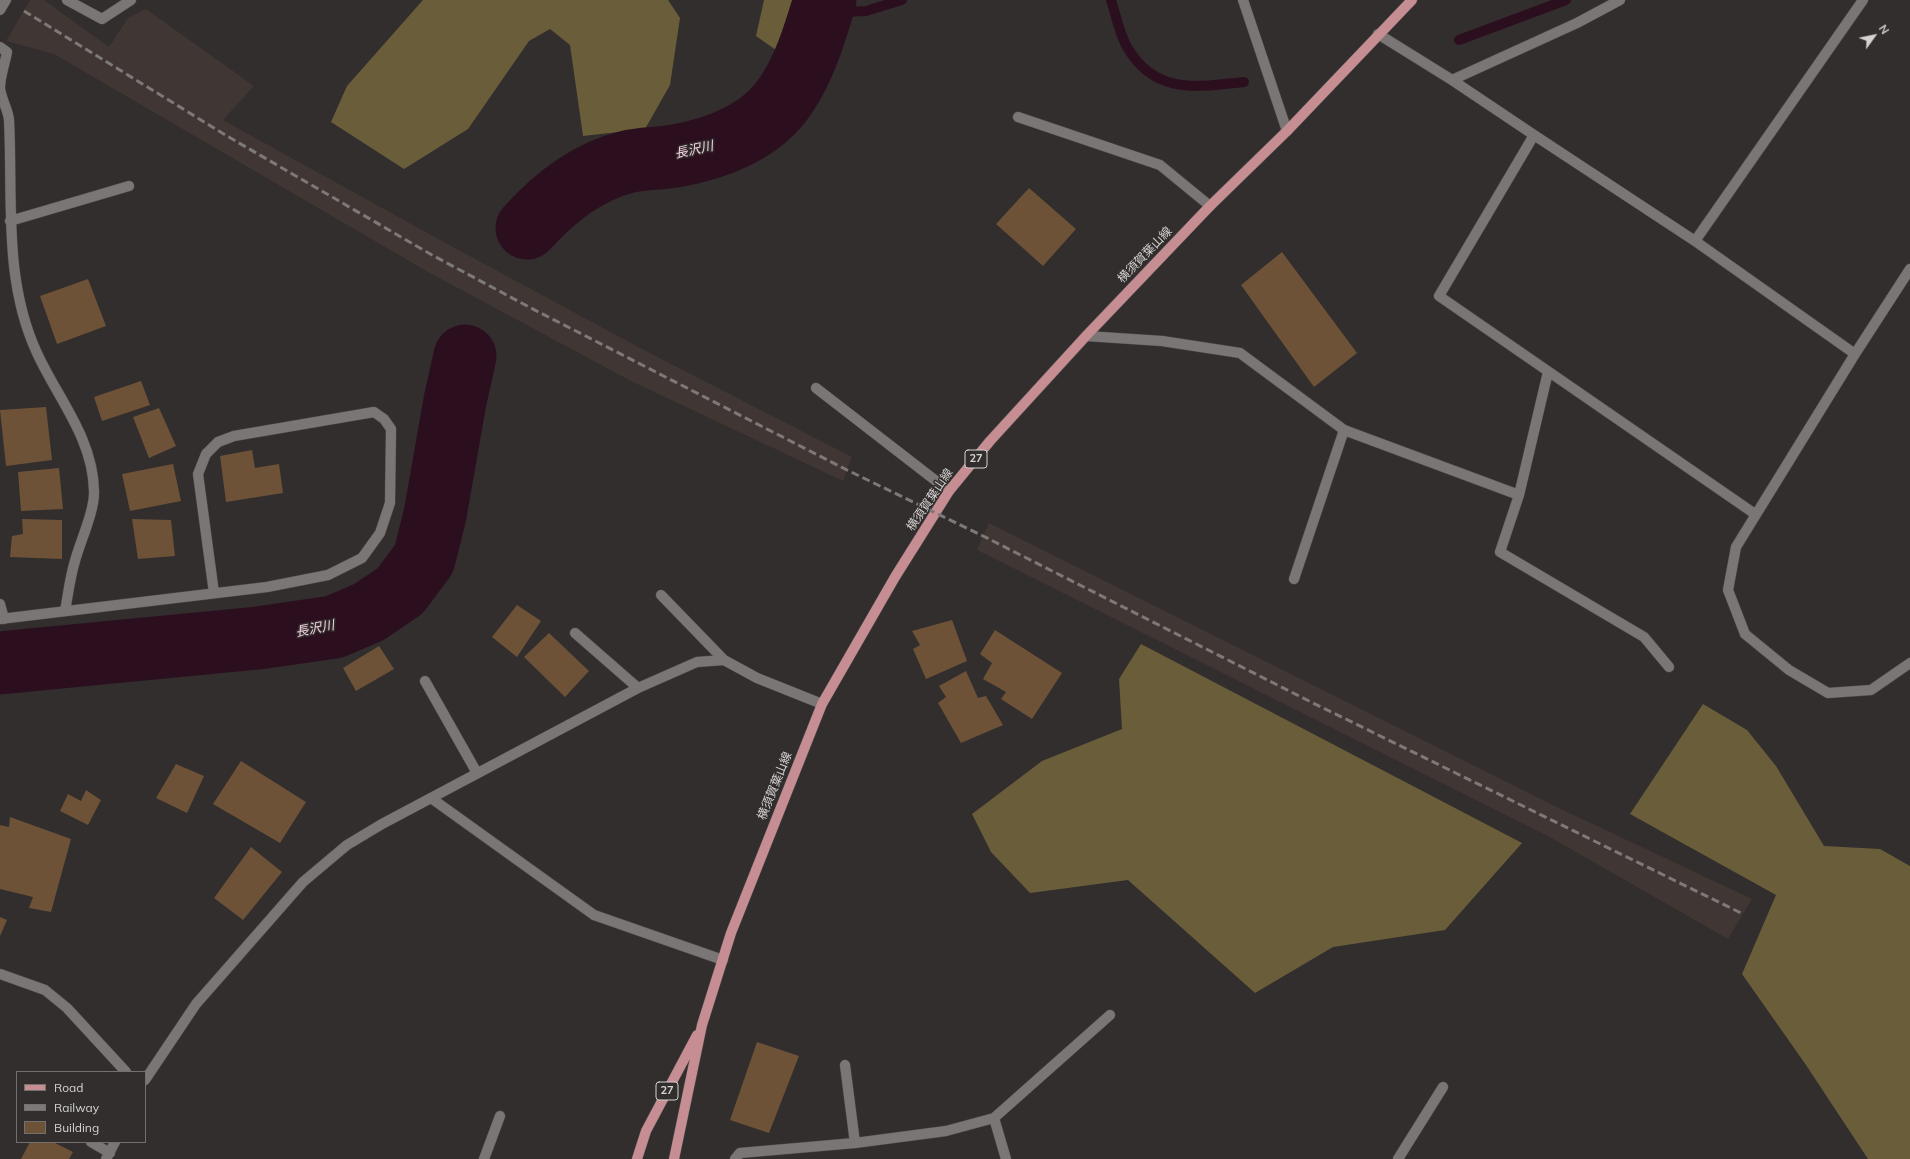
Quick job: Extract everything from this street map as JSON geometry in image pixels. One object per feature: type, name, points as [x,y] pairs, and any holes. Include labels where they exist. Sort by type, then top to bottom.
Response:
[{"type":"main road","name":"横須賀葉山線","points":[[674,1159],[702,1025],[731,933],[822,704],[894,577],[949,491],[990,441],[1086,336],[1210,206],[1287,131],[1412,0]]},
{"type":"main road","name":"横須賀葉山線","points":[[637,1159],[646,1131],[702,1025]]},
{"type":"street","points":[[0,10],[6,0]]},
{"type":"street","points":[[67,0],[102,19],[131,0]]},
{"type":"street","points":[[1243,0],[1287,131]]},
{"type":"street","points":[[1452,80],[1577,23],[1620,0]]},
{"type":"street","points":[[1695,241],[1863,0]]},
{"type":"street","points":[[1378,34],[1452,80],[1534,136],[1695,241],[1855,354]]},
{"type":"street","points":[[0,48],[7,52],[0,88],[9,118],[10,221],[13,263],[25,321],[36,352],[83,437],[91,462],[95,493],[88,522],[75,561],[65,611]]},
{"type":"street","points":[[1018,117],[1160,165],[1210,206]]},
{"type":"street","points":[[1534,136],[1439,296],[1755,514]]},
{"type":"street","points":[[10,221],[130,186]]},
{"type":"street","points":[[1910,269],[1855,354],[1736,547],[1728,590],[1745,634],[1789,670],[1828,693],[1871,690],[1910,663]]},
{"type":"street","points":[[1086,336],[1162,341],[1240,354],[1344,430],[1519,495]]},
{"type":"street","points":[[1548,372],[1519,495],[1500,552],[1644,637],[1668,667]]},
{"type":"street","points":[[816,388],[949,491]]},
{"type":"street","points":[[0,604],[2,619],[267,587],[328,575],[362,558],[380,533],[390,503],[392,429],[384,419],[374,412],[234,436],[218,442],[206,454],[198,474],[214,593]]},
{"type":"street","points":[[1294,579],[1344,430]]},
{"type":"street","points":[[661,595],[724,660],[757,678],[822,704]]},
{"type":"street","points":[[575,633],[638,688]]},
{"type":"street","points":[[146,1079],[196,1004],[303,882],[347,845],[431,798],[638,688],[697,662],[724,660]]},
{"type":"street","points":[[425,680],[477,774]]},
{"type":"street","points":[[431,798],[594,915],[723,960]]},
{"type":"street","points":[[0,974],[45,990],[67,1008],[125,1071]]},
{"type":"street","points":[[738,1156],[946,1131],[994,1118],[1110,1015]]},
{"type":"street","points":[[845,1065],[855,1143]]},
{"type":"street","points":[[1398,1159],[1443,1087]]},
{"type":"street","points":[[484,1159],[500,1116]]},
{"type":"street","points":[[994,1118],[1006,1159]]},
{"type":"street","points":[[91,1143],[108,1156],[114,1143]]},
{"type":"shaded area","points":[[30,0],[44,0],[109,47],[128,18],[146,9],[254,86],[223,120],[440,240],[644,350],[852,457],[843,481],[631,381],[428,272],[54,54],[6,41]]},
{"type":"shaded area","points":[[423,0],[668,0],[680,18],[670,85],[645,129],[583,136],[570,45],[550,29],[529,41],[468,129],[404,169],[331,122],[347,86]]},
{"type":"shaded area","points":[[764,0],[797,0],[776,50],[756,36]]},
{"type":"shaded area","points":[[989,523],[1559,808],[1752,899],[1728,939],[1548,836],[977,550]]},
{"type":"shaded area","points":[[1141,644],[1522,843],[1445,930],[1333,947],[1255,993],[1128,880],[1030,893],[991,852],[972,814],[1042,761],[1122,729],[1119,679]]},
{"type":"shaded area","points":[[1703,704],[1747,730],[1776,766],[1824,846],[1880,849],[1910,866],[1910,1159],[1868,1159],[1806,1065],[1742,974],[1776,895],[1630,814]]},
{"type":"building","points":[[1029,188],[1076,229],[1043,266],[996,224]]},
{"type":"building","points":[[1282,252],[1357,353],[1314,387],[1241,285]]},
{"type":"building","points":[[88,279],[106,326],[57,344],[40,296]]},
{"type":"building","points":[[141,381],[150,405],[102,421],[94,397]]},
{"type":"building","points":[[46,407],[52,460],[6,466],[0,410]]},
{"type":"building","points":[[159,408],[176,446],[149,458],[133,417]]},
{"type":"building","points":[[252,450],[255,468],[279,464],[283,493],[226,502],[220,456]]},
{"type":"building","points":[[173,464],[181,501],[130,511],[122,474]]},
{"type":"building","points":[[59,468],[63,509],[21,511],[18,472]]},
{"type":"building","points":[[22,519],[62,520],[62,559],[10,557],[12,536],[23,534]]},
{"type":"building","points":[[132,519],[171,520],[175,556],[138,559]]},
{"type":"building","points":[[517,605],[541,621],[517,657],[492,637]]},
{"type":"building","points":[[952,620],[967,661],[926,679],[913,649],[920,645],[912,631]]},
{"type":"building","points":[[995,630],[1062,673],[1032,719],[1001,699],[1006,692],[983,679],[992,663],[980,654]]},
{"type":"building","points":[[549,633],[589,671],[565,697],[524,657]]},
{"type":"building","points":[[379,646],[394,669],[356,691],[343,668]]},
{"type":"building","points":[[966,671],[978,698],[986,696],[1003,725],[961,743],[938,703],[946,697],[939,686]]},
{"type":"building","points":[[241,761],[306,802],[280,843],[213,804]]},
{"type":"building","points":[[176,764],[204,776],[187,813],[156,798]]},
{"type":"building","points":[[86,790],[101,800],[88,825],[60,811],[68,794],[81,801]]},
{"type":"building","points":[[10,817],[71,839],[51,912],[29,908],[33,897],[0,889],[0,825],[9,827]]},
{"type":"building","points":[[251,847],[282,872],[243,920],[214,898]]},
{"type":"building","points":[[0,917],[7,920],[0,936]]},
{"type":"building","points":[[757,1042],[799,1056],[769,1133],[730,1120]]},
{"type":"building","points":[[29,1143],[55,1143],[73,1152],[69,1159],[21,1159]]},
{"type":"waterway","name":"長沢川","points":[[527,228],[548,206],[584,179],[598,172],[612,166],[633,161],[675,156],[706,149],[737,137],[751,129],[776,108],[793,84],[804,61],[825,0]]},
{"type":"waterway","points":[[821,13],[866,11],[902,0]]},
{"type":"waterway","points":[[1111,0],[1124,42],[1138,62],[1150,73],[1164,80],[1193,86],[1244,82]]},
{"type":"waterway","points":[[1459,40],[1566,0]]},
{"type":"waterway","name":"長沢川","points":[[0,663],[258,638],[334,627],[369,612],[400,591],[424,559],[435,515],[455,401],[465,356]]},
{"type":"railway","points":[[24,11],[227,136],[432,255],[529,307],[847,470],[983,536],[1309,701],[1743,914]]}]
